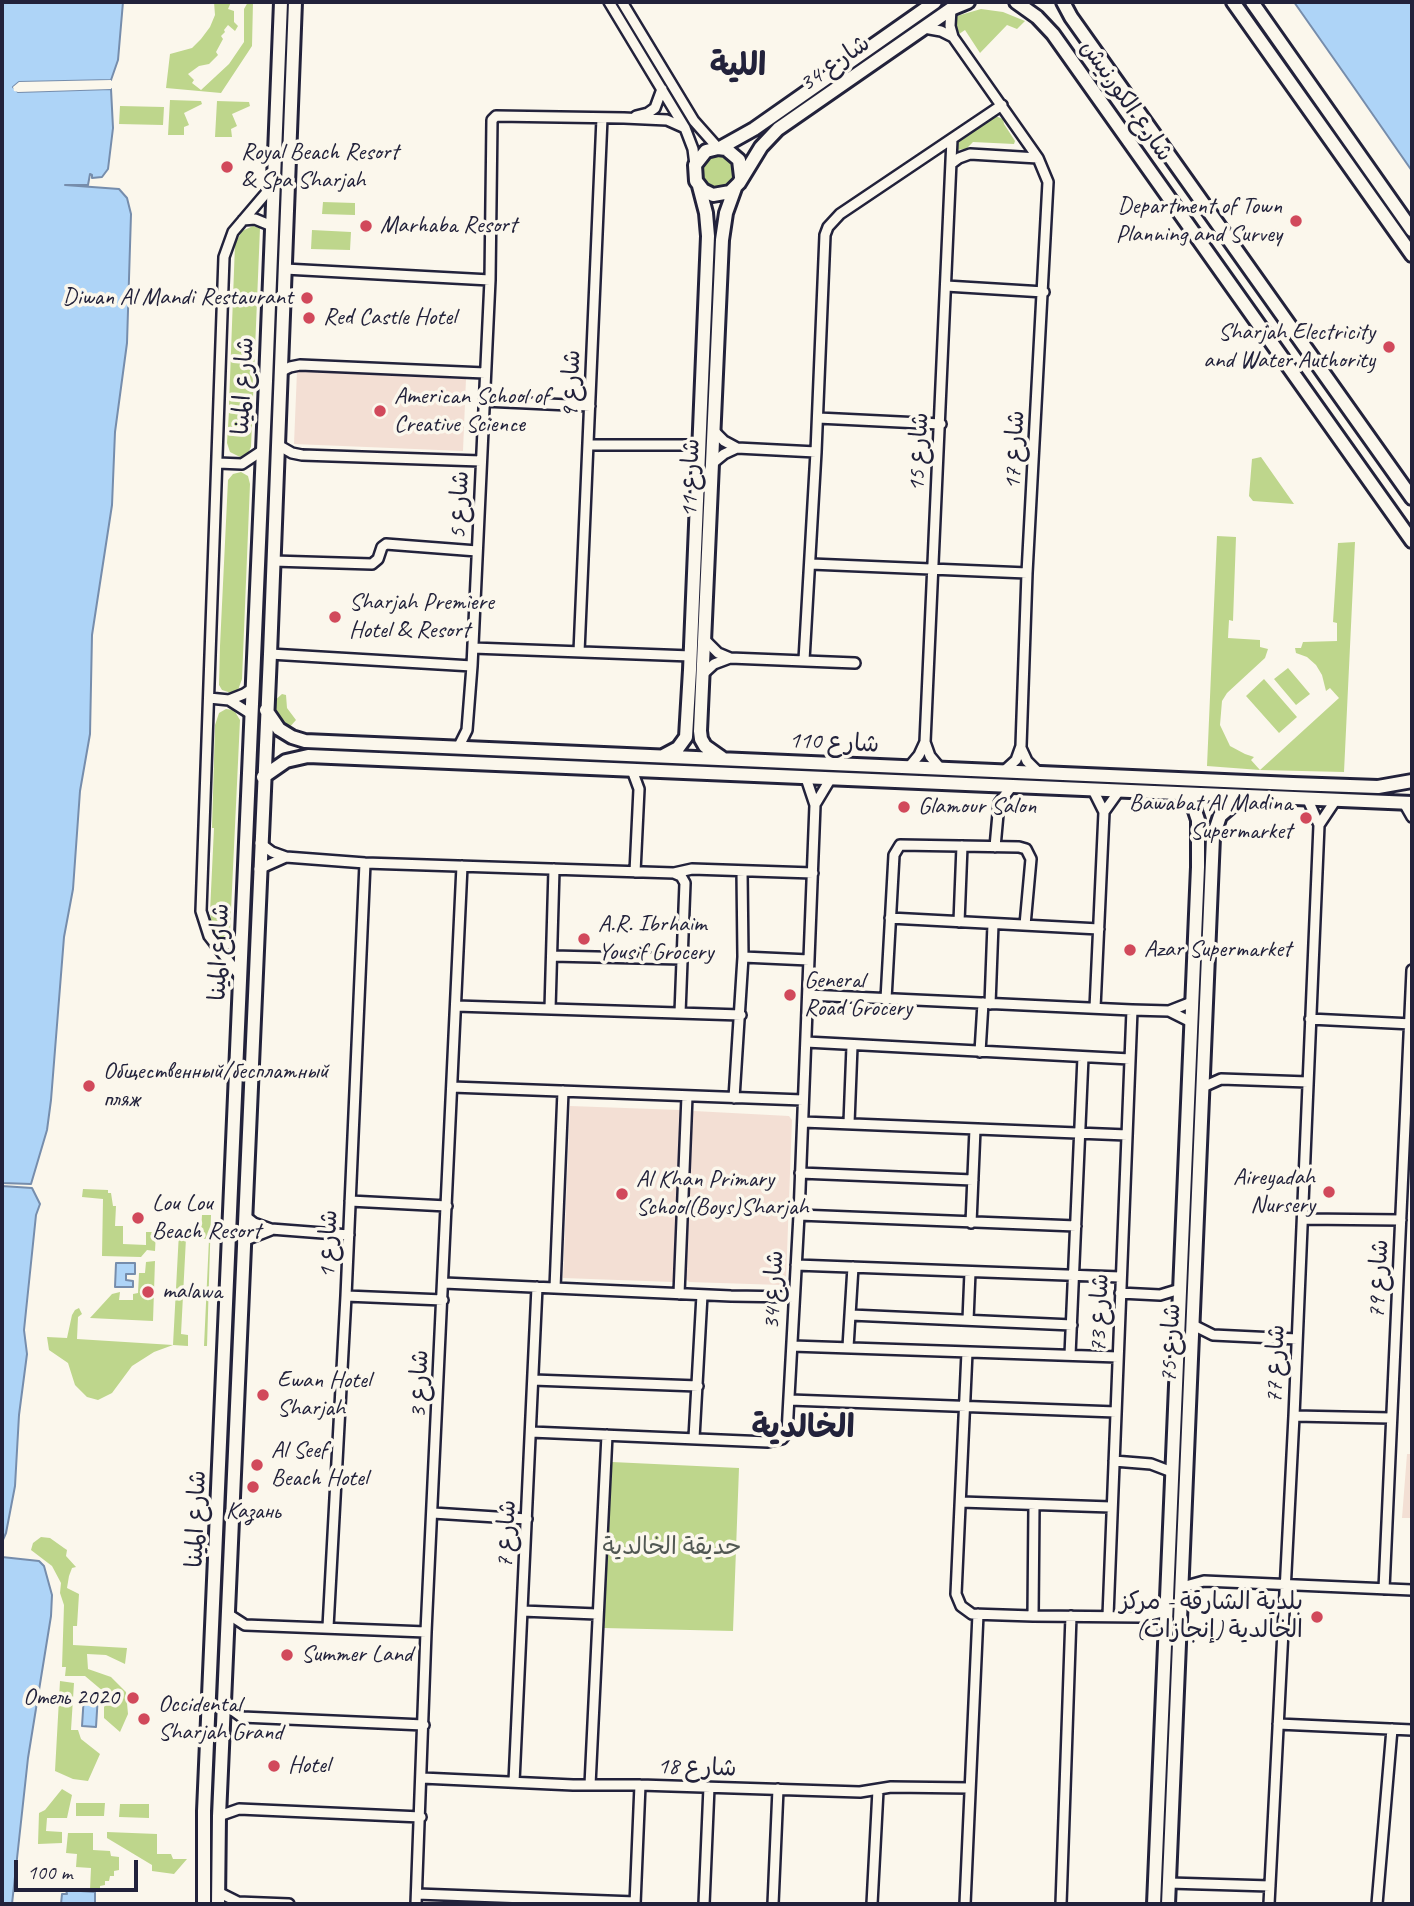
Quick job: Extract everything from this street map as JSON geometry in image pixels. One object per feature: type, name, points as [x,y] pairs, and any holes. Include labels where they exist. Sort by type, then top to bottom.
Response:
[{"type":"main road","name":"شارع المينا","points":[[204,1904],[205,1796],[256,617],[251,471],[263,450],[281,2]]},
{"type":"main road","name":"شارع المينا","points":[[218,1898],[219,1816],[270,654],[295,2]]},
{"type":"main road","name":"شارع 34","points":[[719,148],[754,129],[935,2]]},
{"type":"main road","name":"شارع 34","points":[[738,183],[771,134],[951,9],[968,2]]},
{"type":"main road","name":"شارع الكورنيش","points":[[1016,2],[1037,17],[1053,34],[1412,541]]},
{"type":"main road","name":"شارع الكورنيش","points":[[1063,2],[1412,498]]},
{"type":"main road","points":[[1233,2],[1412,255]]},
{"type":"main road","points":[[1252,2],[1412,230]]},
{"type":"main road","points":[[719,148],[736,155],[741,166],[738,183],[725,194],[713,195],[699,186],[694,176],[695,164],[706,151],[719,148]]},
{"type":"main road","name":"شارع 11","points":[[726,759],[710,750],[701,739],[702,675],[723,231],[726,213],[738,183]]},
{"type":"main road","name":"شارع 11","points":[[662,756],[678,748],[685,737],[691,656],[708,228],[699,186]]},
{"type":"main road","points":[[269,287],[275,297],[275,326],[282,330]]},
{"type":"main road","points":[[705,307],[709,307],[713,312],[712,349],[717,362]]},
{"type":"main road","points":[[695,553],[700,561],[700,588],[707,598]]},
{"type":"main road","points":[[256,617],[264,622],[263,659],[269,669]]},
{"type":"main road","points":[[266,710],[279,729],[292,737],[285,747],[287,754],[293,758]]},
{"type":"main road","name":"شارع 110","points":[[292,737],[312,741],[458,748],[1293,784],[1378,787],[1412,782]]},
{"type":"main road","points":[[555,766],[561,759],[594,760],[607,754]]},
{"type":"main road","points":[[263,777],[279,764],[293,758]]},
{"type":"main road","name":"شارع 110","points":[[293,758],[704,772],[1408,803]]},
{"type":"main road","points":[[704,772],[710,767],[726,767],[726,759]]},
{"type":"main road","points":[[1257,797],[1267,791],[1289,791],[1293,784]]},
{"type":"main road","points":[[1181,793],[1194,808],[1198,820],[1208,815],[1217,822],[1228,807],[1243,796]]},
{"type":"main road","name":"شارع 75","points":[[1154,1904],[1198,820]]},
{"type":"main road","name":"شارع 75","points":[[1168,1904],[1213,837],[1217,822]]},
{"type":"main road","points":[[245,845],[251,855],[251,882],[253,886],[258,886]]},
{"type":"main road","points":[[1190,1056],[1195,1062],[1197,1082],[1203,1087]]},
{"type":"main road","points":[[1180,1289],[1187,1296],[1187,1313],[1193,1323]]},
{"type":"main road","points":[[219,1465],[227,1472],[228,1489],[233,1500]]},
{"type":"main road","points":[[1169,1561],[1174,1565],[1174,1581],[1177,1586],[1182,1587]]},
{"type":"main road","points":[[1166,1611],[1172,1617],[1173,1637],[1179,1644]]},
{"type":"main road","points":[[205,1796],[211,1807],[211,1830],[219,1833]]},
{"type":"main road","points":[[1156,1855],[1162,1864],[1161,1884],[1169,1887]]},
{"type":"street","points":[[609,2],[685,128],[695,164]]},
{"type":"street","points":[[622,2],[694,121],[719,148]]},
{"type":"street","points":[[951,9],[950,26],[953,37]]},
{"type":"street","points":[[924,28],[953,37]]},
{"type":"street","name":"شارع 17","points":[[953,37],[1038,158],[1048,183],[1027,573],[1021,746]]},
{"type":"street","points":[[624,118],[652,111],[658,104],[662,89]]},
{"type":"street","points":[[804,660],[811,564],[825,234],[840,214],[1002,105]]},
{"type":"street","name":"شارع 5","points":[[458,748],[467,730],[473,648],[490,280],[491,124],[496,116],[602,118]]},
{"type":"street","points":[[602,118],[667,120],[685,128]]},
{"type":"street","name":"شارع 9","points":[[579,652],[602,118]]},
{"type":"street","name":"شارع 15","points":[[925,742],[952,139]]},
{"type":"street","points":[[931,153],[943,155],[951,164],[970,154],[1038,158]]},
{"type":"street","points":[[240,976],[206,931],[201,911],[224,257],[230,237],[273,184]]},
{"type":"street","points":[[243,220],[261,220],[272,226]]},
{"type":"street","points":[[285,269],[490,280]]},
{"type":"street","points":[[946,286],[1044,292]]},
{"type":"street","points":[[280,372],[300,365],[485,373]]},
{"type":"street","points":[[484,401],[590,407]]},
{"type":"street","points":[[818,418],[941,424]]},
{"type":"street","points":[[714,431],[737,448],[816,452]]},
{"type":"street","points":[[278,445],[302,455],[481,461]]},
{"type":"street","points":[[589,445],[699,445]]},
{"type":"street","points":[[713,463],[737,448]]},
{"type":"street","points":[[218,463],[251,471],[263,450]]},
{"type":"street","points":[[273,561],[372,564],[378,559],[382,547],[389,545],[477,551]]},
{"type":"street","points":[[811,564],[1027,573]]},
{"type":"street","points":[[705,640],[713,649],[730,658]]},
{"type":"street","points":[[473,648],[691,656]]},
{"type":"street","points":[[270,654],[472,666]]},
{"type":"street","points":[[702,675],[715,664],[730,658],[855,663]]},
{"type":"street","points":[[209,698],[229,700],[253,688]]},
{"type":"street","points":[[229,700],[251,714]]},
{"type":"street","points":[[467,730],[477,748]]},
{"type":"street","points":[[909,767],[925,742]]},
{"type":"street","points":[[925,742],[930,756],[940,768]]},
{"type":"street","points":[[1004,771],[1016,760],[1021,746]]},
{"type":"street","points":[[1021,746],[1027,761],[1039,773]]},
{"type":"street","points":[[632,770],[639,789],[635,872]]},
{"type":"street","points":[[639,789],[651,771]]},
{"type":"street","name":"شارع 34","points":[[531,1432],[779,1441],[788,1430],[815,805],[806,778]]},
{"type":"street","name":"شارع 34","points":[[815,805],[831,778]]},
{"type":"street","points":[[989,785],[999,803]]},
{"type":"street","points":[[995,847],[999,803],[1012,786]]},
{"type":"street","points":[[1093,790],[1104,812],[1095,1008]]},
{"type":"street","points":[[1104,812],[1119,791]]},
{"type":"street","name":"شارع 77","points":[[1269,1904],[1294,1416],[1319,825],[1308,800]]},
{"type":"street","points":[[1319,825],[1335,801]]},
{"type":"street","points":[[1408,803],[1412,817]]},
{"type":"street","points":[[260,843],[272,852],[286,857],[365,863],[674,873],[692,869],[813,873]]},
{"type":"street","points":[[886,999],[896,847],[903,844],[1014,848],[1025,855],[1030,864],[1025,925]]},
{"type":"street","points":[[959,922],[962,846]]},
{"type":"street","points":[[259,869],[286,857]]},
{"type":"street","name":"شارع 1","points":[[328,1627],[365,863]]},
{"type":"street","name":"شارع 3","points":[[416,1904],[462,866]]},
{"type":"street","points":[[550,1009],[554,869]]},
{"type":"street","points":[[734,1098],[741,1015],[742,871]]},
{"type":"street","points":[[674,873],[681,876],[685,883],[680,1013]]},
{"type":"street","points":[[890,918],[1099,929]]},
{"type":"street","points":[[980,1052],[993,924]]},
{"type":"street","points":[[215,944],[232,944],[241,937]]},
{"type":"street","points":[[552,956],[682,959]]},
{"type":"street","points":[[743,957],[809,960]]},
{"type":"street","name":"شارع 79","points":[[1384,1588],[1412,970]]},
{"type":"street","points":[[807,995],[1169,1011],[1192,1002]]},
{"type":"street","points":[[456,1006],[741,1015]]},
{"type":"street","name":"شارع 73","points":[[1108,1616],[1132,1010]]},
{"type":"street","points":[[1169,1011],[1191,1022]]},
{"type":"street","points":[[1310,1019],[1411,1024]]},
{"type":"street","points":[[806,1042],[1130,1059]]},
{"type":"street","points":[[849,1123],[852,1046]]},
{"type":"street","points":[[1070,1355],[1083,1057]]},
{"type":"street","points":[[1204,1067],[1221,1079]]},
{"type":"street","points":[[1203,1087],[1221,1079],[1308,1082]]},
{"type":"street","points":[[452,1087],[803,1100]]},
{"type":"street","points":[[555,1288],[563,1091]]},
{"type":"street","points":[[680,1294],[687,1096]]},
{"type":"street","points":[[803,1122],[1126,1135]]},
{"type":"street","points":[[971,1223],[975,1129]]},
{"type":"street","points":[[800,1173],[973,1180]]},
{"type":"street","points":[[350,1201],[447,1206]]},
{"type":"street","points":[[799,1215],[1076,1226]]},
{"type":"street","points":[[245,1216],[271,1230],[349,1235]]},
{"type":"street","points":[[1303,1219],[1401,1220]]},
{"type":"street","points":[[243,1241],[271,1230]]},
{"type":"street","points":[[796,1265],[1120,1277]]},
{"type":"street","points":[[848,1347],[853,1267]]},
{"type":"street","points":[[968,1320],[970,1272]]},
{"type":"street","points":[[444,1283],[794,1297]]},
{"type":"street","name":"شارع 7","points":[[514,1782],[537,1287]]},
{"type":"street","points":[[1120,1293],[1160,1295],[1180,1289]]},
{"type":"street","points":[[694,1438],[702,1295]]},
{"type":"street","points":[[1160,1295],[1179,1304]]},
{"type":"street","points":[[346,1296],[443,1300]]},
{"type":"street","points":[[850,1315],[1072,1325]]},
{"type":"street","points":[[1193,1323],[1213,1335]]},
{"type":"street","points":[[1192,1343],[1213,1335],[1297,1339]]},
{"type":"street","points":[[792,1346],[1118,1357]]},
{"type":"street","points":[[967,1352],[956,1594],[958,1602],[966,1611],[978,1614],[1141,1617],[1166,1611]]},
{"type":"street","points":[[533,1380],[698,1386]]},
{"type":"street","points":[[790,1400],[1116,1412]]},
{"type":"street","points":[[1294,1416],[1391,1418]]},
{"type":"street","points":[[590,1785],[607,1435]]},
{"type":"street","points":[[1151,1464],[1172,1454]]},
{"type":"street","points":[[1114,1461],[1151,1464],[1172,1472]]},
{"type":"street","points":[[961,1502],[1111,1507]]},
{"type":"street","points":[[1033,1616],[1034,1505]]},
{"type":"street","points":[[433,1513],[527,1519]]},
{"type":"street","points":[[1182,1570],[1204,1581]]},
{"type":"street","points":[[1182,1587],[1204,1581],[1412,1590]]},
{"type":"street","points":[[522,1611],[597,1614]]},
{"type":"street","points":[[228,1614],[245,1625]]},
{"type":"street","points":[[965,1904],[978,1614]]},
{"type":"street","points":[[1061,1904],[1071,1616]]},
{"type":"street","points":[[1141,1617],[1164,1626]]},
{"type":"street","points":[[227,1633],[245,1625],[426,1632]]},
{"type":"street","points":[[224,1704],[242,1717]]},
{"type":"street","points":[[223,1728],[229,1722],[242,1717],[424,1726]]},
{"type":"street","points":[[1278,1724],[1412,1730]]},
{"type":"street","points":[[1377,1904],[1392,1730]]},
{"type":"street","name":"شارع 18","points":[[422,1778],[860,1792],[898,1787],[971,1788]]},
{"type":"street","points":[[417,1894],[635,1903],[640,1785]]},
{"type":"street","points":[[704,1904],[709,1787]]},
{"type":"street","points":[[773,1904],[778,1789]]},
{"type":"street","points":[[872,1904],[878,1790]]},
{"type":"street","points":[[220,1799],[239,1809]]},
{"type":"street","points":[[219,1816],[239,1809],[421,1817]]},
{"type":"street","points":[[1169,1887],[1270,1885]]},
{"type":"street","points":[[218,1898],[235,1903],[289,1904]]},
{"type":"shaded area","name":"American School of Creative Science","points":[[297,371],[466,379],[463,451],[294,444]]},
{"type":"shaded area","name":"Al Khan Primary School(Boys)Sharjah","points":[[570,1106],[680,1110],[673,1282],[563,1278]]},
{"type":"shaded area","points":[[694,1111],[789,1116],[792,1120],[786,1280],[781,1285],[689,1282],[685,1278],[690,1114]]},
{"type":"shaded area","points":[[1407,1454],[1412,1454],[1412,1518],[1402,1518]]},
{"type":"green space","points":[[214,2],[231,2],[228,9],[234,11],[234,22],[238,26],[235,31],[228,25],[221,36],[223,39],[216,52],[218,55],[209,64],[199,66],[188,74],[194,80],[192,83],[201,90],[229,64],[244,42],[244,9],[248,2],[253,2],[252,46],[221,93],[166,88],[170,54],[192,48],[201,39],[215,15]]},
{"type":"green space","points":[[287,2],[282,223],[277,223]]},
{"type":"green space","points":[[981,9],[1003,12],[1025,21],[1017,29],[1007,25],[980,53],[965,30],[959,34],[956,25],[957,16]]},
{"type":"green space","points":[[170,100],[201,101],[202,104],[184,113],[189,125],[184,127],[184,135],[168,135]]},
{"type":"green space","points":[[217,101],[249,102],[250,106],[232,114],[237,126],[231,129],[232,137],[215,137]]},
{"type":"green space","points":[[120,106],[164,107],[163,125],[119,124]]},
{"type":"green space","points":[[993,115],[1003,119],[1015,141],[1014,144],[973,142],[966,149],[956,150],[957,140],[988,122],[988,117]]},
{"type":"green space","points":[[718,154],[730,160],[736,172],[730,184],[718,190],[706,184],[700,172],[706,160]]},
{"type":"green space","points":[[323,202],[355,203],[355,215],[322,214]]},
{"type":"green space","points":[[253,226],[260,228],[251,447],[247,455],[240,457],[230,452],[227,443],[229,411],[236,411],[237,407],[229,405],[235,244],[242,231]]},
{"type":"green space","points":[[312,230],[351,232],[350,250],[311,249]]},
{"type":"green space","points":[[1261,457],[1294,504],[1253,501],[1249,496],[1252,459]]},
{"type":"green space","points":[[241,472],[248,476],[250,484],[242,679],[238,690],[231,693],[222,690],[219,685],[220,646],[228,480],[233,474]]},
{"type":"green space","points":[[1217,536],[1236,537],[1233,621],[1229,620],[1228,638],[1260,640],[1260,647],[1268,649],[1265,658],[1227,693],[1222,701],[1220,725],[1230,746],[1254,757],[1251,760],[1260,770],[1207,766]]},
{"type":"green space","points":[[1355,542],[1344,772],[1260,770],[1339,698],[1330,688],[1326,691],[1316,665],[1307,657],[1296,653],[1295,648],[1301,648],[1303,642],[1337,641],[1337,623],[1333,622],[1338,543]]},
{"type":"green space","points":[[1288,668],[1310,694],[1296,705],[1274,679]]},
{"type":"green space","points":[[1264,679],[1297,717],[1279,733],[1246,696]]},
{"type":"green space","points":[[282,694],[286,695],[287,708],[296,720],[288,729],[277,718],[273,709],[273,702]]},
{"type":"green space","points":[[226,709],[234,710],[240,720],[230,932],[222,938],[212,929],[210,912],[215,725],[219,713]]},
{"type":"green space","points":[[83,1189],[108,1190],[108,1193],[111,1193],[113,1206],[116,1206],[115,1226],[123,1226],[123,1244],[146,1245],[146,1232],[156,1232],[155,1251],[147,1250],[141,1257],[102,1256],[103,1199],[82,1197]]},
{"type":"green space","points":[[202,1215],[211,1215],[207,1346],[204,1346],[209,1239],[186,1238],[181,1334],[188,1335],[188,1346],[173,1345],[179,1232],[201,1232]]},
{"type":"green space","points":[[155,1261],[153,1321],[90,1318],[112,1294],[120,1292],[119,1300],[133,1300],[133,1294],[138,1293],[139,1273],[145,1273],[146,1262]]},
{"type":"green space","points":[[79,1308],[82,1314],[78,1317],[77,1339],[173,1345],[154,1352],[132,1366],[112,1393],[98,1400],[87,1397],[75,1385],[68,1363],[49,1350],[47,1337],[67,1338],[72,1315]]},
{"type":"green space","name":"حديقة الخالدية","points":[[612,1462],[739,1468],[733,1631],[604,1628]]},
{"type":"green space","points":[[41,1537],[50,1538],[67,1550],[66,1556],[76,1567],[72,1568],[67,1588],[79,1594],[77,1626],[73,1626],[73,1645],[127,1648],[125,1664],[106,1655],[87,1654],[88,1669],[111,1677],[126,1692],[128,1714],[120,1732],[104,1718],[104,1692],[85,1676],[65,1676],[66,1667],[62,1667],[64,1605],[60,1593],[61,1583],[52,1566],[31,1550],[33,1543]]},
{"type":"green space","points":[[60,1681],[74,1683],[71,1730],[78,1730],[81,1739],[100,1754],[88,1781],[73,1779],[55,1771]]},
{"type":"green space","points":[[62,1789],[72,1795],[67,1818],[47,1818],[46,1831],[62,1832],[62,1843],[38,1844],[39,1813],[45,1810]]},
{"type":"green space","points":[[76,1803],[105,1803],[104,1816],[76,1816]]},
{"type":"green space","points":[[120,1804],[149,1804],[149,1818],[119,1817]]},
{"type":"green space","points":[[107,1832],[157,1834],[157,1854],[171,1854],[173,1859],[187,1859],[174,1874],[152,1871],[152,1865],[107,1838]]},
{"type":"green space","points":[[68,1833],[93,1833],[93,1850],[110,1851],[111,1856],[119,1857],[119,1870],[114,1871],[114,1876],[105,1881],[105,1885],[100,1886],[100,1891],[90,1890],[91,1868],[76,1867],[77,1854],[66,1853]]},
{"type":"water","points":[[2,2],[123,2],[118,60],[111,80],[19,82],[13,87],[18,92],[111,89],[113,128],[108,169],[102,177],[92,178],[90,174],[88,185],[65,185],[119,189],[127,198],[131,214],[127,343],[115,432],[112,505],[92,635],[90,734],[80,791],[73,889],[64,937],[51,1100],[47,1130],[31,1184],[2,1183]]},
{"type":"water","points":[[1294,2],[1412,2],[1412,171],[1353,86]]},
{"type":"water","points":[[2,1186],[32,1188],[40,1204],[36,1215],[24,1330],[27,1354],[19,1415],[15,1486],[2,1542]]},
{"type":"water","points":[[116,1263],[135,1263],[135,1274],[126,1274],[126,1280],[133,1281],[133,1287],[115,1287]]},
{"type":"water","points":[[2,1557],[39,1561],[44,1566],[52,1595],[28,1758],[12,1904],[2,1904]]},
{"type":"water","points":[[84,1695],[98,1695],[96,1727],[82,1726]]},
{"type":"water","points":[[66,1890],[95,1892],[95,1904],[61,1904],[62,1894],[67,1894]]},
{"type":"pier","points":[[111,80],[111,84],[16,87],[111,85],[111,89],[18,92],[14,91],[13,87],[19,82]]},
{"type":"place","name":"Royal Beach Resort & Spa Sharjah","points":[[227,167]]},
{"type":"place","name":"Department of Town Planning and Survey","points":[[1296,221]]},
{"type":"place","name":"Marhaba Resort","points":[[366,226]]},
{"type":"place","name":"Diwan Al Mandi Restaurant","points":[[307,298]]},
{"type":"place","name":"Red Castle Hotel","points":[[309,318]]},
{"type":"place","name":"Sharjah Electricity and Water Authority","points":[[1389,347]]},
{"type":"place","name":"American School of Creative Science","points":[[380,411]]},
{"type":"place","name":"Sharjah Premiere Hotel & Resort","points":[[335,617]]},
{"type":"place","name":"Glamour Salon","points":[[904,807]]},
{"type":"place","name":"Bawabat Al Madina Supermarket","points":[[1306,818]]},
{"type":"place","name":"A.R. Ibrhaim Yousif Grocery","points":[[584,939]]},
{"type":"place","name":"Azar Supermarket","points":[[1130,950]]},
{"type":"place","name":"General Road Grocery","points":[[790,995]]},
{"type":"place","name":"Общественный/бесплатный пляж","points":[[89,1086]]},
{"type":"place","name":"Aireyadah Nursery","points":[[1329,1192]]},
{"type":"place","name":"Al Khan Primary School(Boys)Sharjah","points":[[622,1194]]},
{"type":"place","name":"Lou Lou Beach Resort","points":[[138,1218]]},
{"type":"place","name":"malawa","points":[[148,1292]]},
{"type":"place","name":"Ewan Hotel Sharjah","points":[[263,1395]]},
{"type":"place","name":"Al Seef Beach Hotel","points":[[257,1465]]},
{"type":"place","name":"Казань","points":[[253,1487]]},
{"type":"place","name":"بلدية الشارقة - مركز الخالدية (إنجازات)","points":[[1317,1617]]},
{"type":"place","name":"Summer Land","points":[[287,1655]]},
{"type":"place","name":"Отель 2020","points":[[133,1698]]},
{"type":"place","name":"Occidental Sharjah Grand","points":[[144,1719]]},
{"type":"place","name":"Hotel","points":[[274,1766]]},
{"type":"district","name":"اللية","points":[[738,67]]},
{"type":"district","name":"الخالدية","points":[[803,1429]]}]
